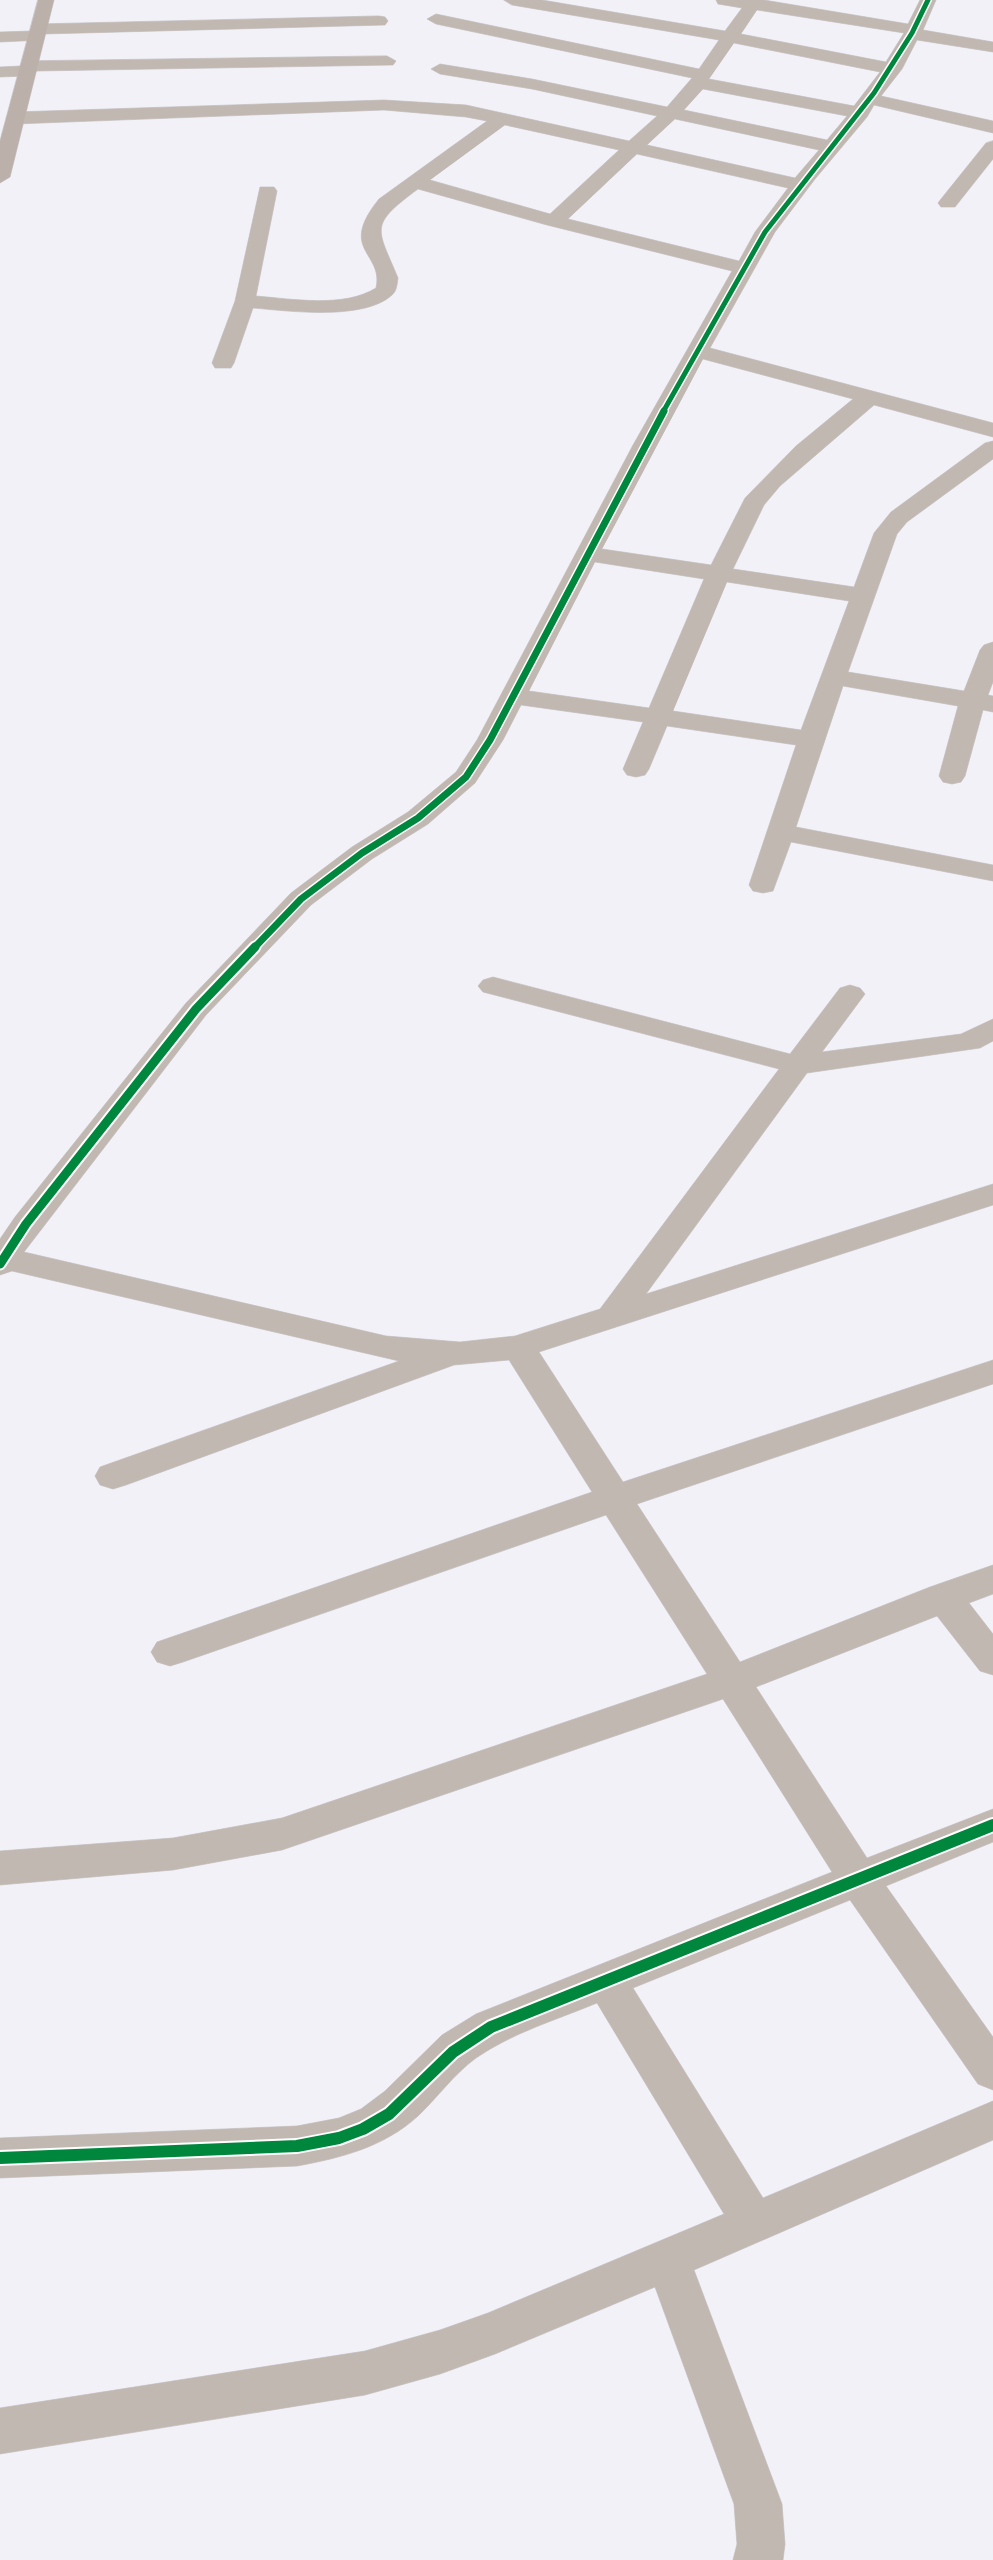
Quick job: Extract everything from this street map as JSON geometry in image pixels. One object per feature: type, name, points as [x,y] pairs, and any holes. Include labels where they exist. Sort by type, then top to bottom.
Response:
[{"type":"main road","points":[[0,177],[46,0]]},
{"type":"street","points":[[512,0],[729,37],[893,69]]},
{"type":"street","points":[[724,0],[754,3],[993,47]]},
{"type":"street","points":[[928,0],[914,32],[893,69],[866,106],[783,206],[743,268],[586,554],[490,740],[466,777],[418,818],[362,853],[301,899],[196,1009],[26,1224],[2,1261],[413,1353],[451,1355],[486,1353],[519,1347],[993,1194]]},
{"type":"street","points":[[554,221],[671,112],[702,79],[754,3]]},
{"type":"street","points":[[436,19],[702,79],[993,127]]},
{"type":"street","points":[[0,37],[38,32],[379,21]]},
{"type":"street","points":[[0,72],[28,69],[387,61]]},
{"type":"street","points":[[440,69],[671,112],[833,147]]},
{"type":"street","points":[[15,118],[384,105],[436,107],[502,118],[801,185]]},
{"type":"street","points":[[244,301],[332,306],[364,303],[380,296],[388,285],[388,277],[376,254],[370,230],[373,218],[386,203],[502,118]]},
{"type":"street","points":[[948,203],[993,147]]},
{"type":"street","points":[[416,182],[554,221],[743,268]]},
{"type":"street","points":[[223,363],[244,301],[267,191]]},
{"type":"street","points":[[697,351],[870,397],[987,422]]},
{"type":"street","points":[[636,770],[718,575],[753,503],[772,481],[870,397]]},
{"type":"street","points":[[763,885],[811,739],[865,596],[886,533],[899,517],[993,448]]},
{"type":"street","points":[[586,554],[865,596]]},
{"type":"street","points":[[952,776],[983,702],[993,650]]},
{"type":"street","points":[[833,677],[983,702]]},
{"type":"street","points":[[513,696],[811,739]]},
{"type":"street","points":[[780,832],[993,873]]},
{"type":"street","points":[[494,986],[798,1065],[969,1042],[993,1028]]},
{"type":"street","points":[[610,1318],[850,994]]},
{"type":"street","points":[[519,1347],[858,1879],[993,2071]]},
{"type":"street","points":[[113,1476],[451,1355]]},
{"type":"street","points":[[170,1652],[615,1497],[993,1372]]},
{"type":"street","points":[[0,1868],[173,1854],[282,1834],[732,1681],[993,1579]]},
{"type":"street","points":[[943,1597],[993,1661]]},
{"type":"street","points":[[0,2158],[297,2146],[332,2140],[364,2129],[394,2110],[455,2050],[491,2026],[993,1825]]},
{"type":"street","points":[[605,1980],[754,2223]]},
{"type":"street","points":[[0,2431],[365,2373],[440,2352],[495,2332],[668,2260],[993,2120]]},
{"type":"street","points":[[668,2260],[758,2504],[761,2544],[758,2560]]},
{"type":"cycle path","points":[[0,1264],[26,1224],[196,1009],[301,899],[362,853],[418,818],[466,777],[490,740],[644,445],[765,232],[874,93],[894,64],[928,0]]},
{"type":"cycle path","points":[[0,2158],[297,2146],[347,2135],[389,2114],[453,2052],[491,2027],[993,1825]]}]
